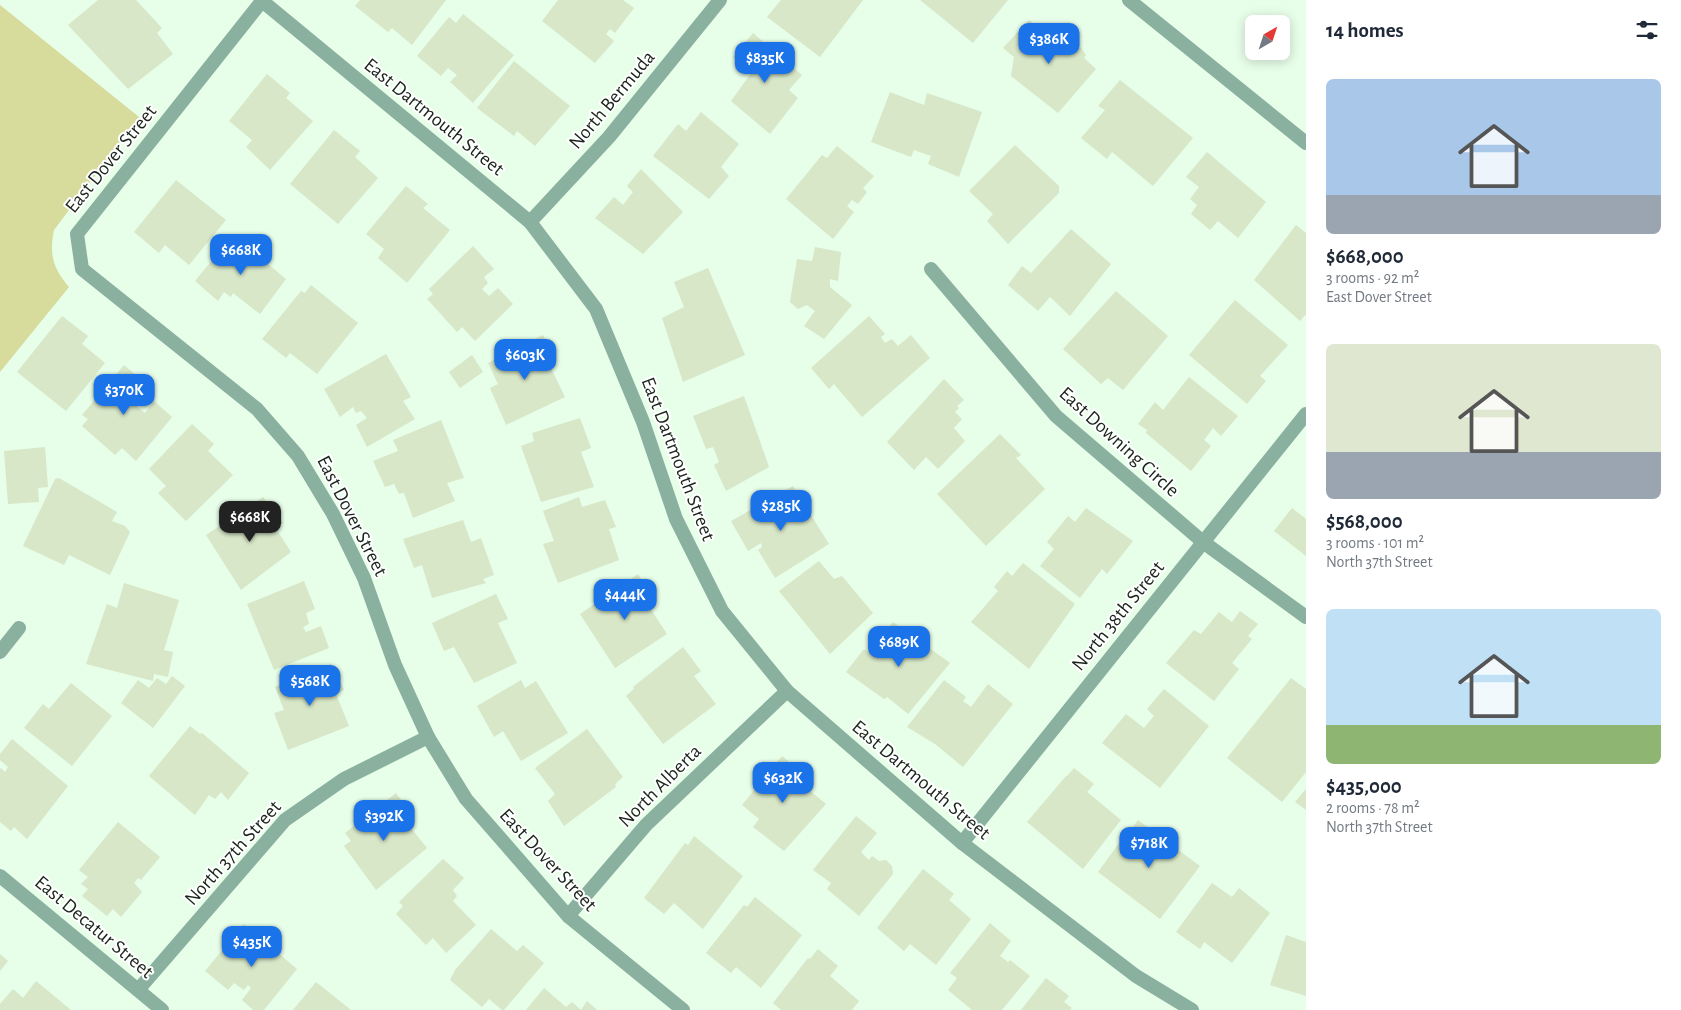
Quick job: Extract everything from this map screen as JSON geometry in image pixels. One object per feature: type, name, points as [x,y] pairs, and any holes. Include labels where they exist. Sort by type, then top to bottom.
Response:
[{"type":"street","name":"East Dartmouth Street","points":[[262,0],[530,222],[596,309],[643,422],[676,519],[722,611],[787,691],[962,843],[1136,976],[1192,1010]]},
{"type":"street","name":"East Dover Street","points":[[262,0],[77,234],[82,269],[257,409],[298,456],[333,514],[364,578],[395,665],[428,737],[466,798],[568,916],[683,1010]]},
{"type":"street","name":"North Bermuda","points":[[530,222],[609,137],[720,0]]},
{"type":"street","points":[[1129,0],[1306,143]]},
{"type":"street","name":"East Downing Circle","points":[[931,270],[1056,416],[1203,542],[1306,617]]},
{"type":"street","name":"North 38th Street","points":[[962,843],[1306,414]]},
{"type":"street","points":[[0,652],[19,628]]},
{"type":"street","name":"North Alberta","points":[[568,916],[646,825],[787,691]]},
{"type":"street","name":"North 37th Street","points":[[138,990],[285,820],[344,779],[428,737]]},
{"type":"street","name":"East Decatur Street","points":[[0,876],[162,1010]]},
{"type":"green space","points":[[0,5],[139,117],[54,230],[52,254],[59,274],[69,287],[0,372]]},
{"type":"building","points":[[98,0],[136,0],[162,28],[157,33],[173,54],[128,89],[68,25]]},
{"type":"building","points":[[360,0],[446,0],[412,45],[392,28],[388,32],[355,6]]},
{"type":"building","points":[[558,0],[623,0],[634,8],[615,33],[610,29],[606,34],[614,41],[595,63],[542,21]]},
{"type":"building","points":[[781,0],[863,0],[820,57],[767,17]]},
{"type":"building","points":[[920,0],[1008,0],[973,43]]},
{"type":"building","points":[[463,14],[514,55],[473,103],[450,82],[457,75],[448,68],[441,76],[417,56],[449,17],[456,23]]},
{"type":"building","points":[[1029,20],[1049,37],[1057,27],[1079,45],[1086,55],[1084,58],[1096,69],[1058,113],[1011,76],[1014,57],[1003,48]]},
{"type":"building","points":[[753,33],[802,75],[789,90],[798,98],[770,134],[731,101],[751,73],[733,57]]},
{"type":"building","points":[[514,61],[570,106],[535,146],[517,131],[514,136],[477,108]]},
{"type":"building","points":[[267,74],[290,93],[286,98],[313,121],[270,170],[246,147],[252,140],[229,121]]},
{"type":"building","points":[[1120,80],[1193,138],[1153,186],[1112,152],[1107,159],[1081,138],[1105,110],[1098,106]]},
{"type":"building","points":[[890,92],[924,105],[927,93],[982,112],[959,177],[928,164],[931,156],[914,150],[911,157],[871,142]]},
{"type":"building","points":[[701,112],[739,144],[721,167],[729,176],[709,199],[653,156],[678,124],[686,131]]},
{"type":"building","points":[[334,130],[360,151],[355,157],[378,178],[338,224],[290,184]]},
{"type":"building","points":[[1015,145],[1059,186],[1059,193],[1008,244],[987,221],[993,214],[969,191]]},
{"type":"building","points":[[837,146],[874,176],[863,188],[867,192],[858,204],[852,200],[847,206],[854,212],[833,239],[786,199],[822,155],[827,158]]},
{"type":"building","points":[[1207,152],[1266,202],[1238,238],[1218,221],[1210,230],[1191,214],[1197,205],[1190,199],[1199,187],[1186,177]]},
{"type":"building","points":[[641,169],[683,212],[643,254],[595,218],[614,197],[623,205],[633,192],[627,186]]},
{"type":"building","points":[[176,180],[226,220],[189,265],[165,245],[159,253],[134,232]]},
{"type":"building","points":[[406,186],[428,204],[423,208],[450,230],[407,283],[378,258],[384,249],[366,234]]},
{"type":"building","points":[[1296,225],[1306,233],[1306,316],[1300,321],[1254,280]]},
{"type":"building","points":[[1071,229],[1111,264],[1070,316],[1050,297],[1038,311],[1008,285],[1022,266],[1031,273]]},
{"type":"building","points":[[233,235],[286,279],[260,314],[233,293],[231,297],[224,292],[218,301],[195,281]]},
{"type":"building","points":[[473,246],[494,269],[484,277],[488,283],[482,289],[489,296],[498,288],[513,304],[475,341],[462,327],[457,332],[427,299],[433,294],[429,289]]},
{"type":"building","points":[[815,247],[841,252],[838,281],[830,279],[830,287],[852,305],[824,339],[804,326],[815,311],[807,305],[798,309],[790,302],[797,259],[812,261]]},
{"type":"building","points":[[708,268],[745,355],[683,382],[662,318],[684,307],[674,282]]},
{"type":"building","points":[[311,285],[358,323],[317,374],[290,353],[286,358],[262,339],[301,291],[305,293]]},
{"type":"building","points":[[1116,291],[1168,336],[1123,390],[1108,378],[1101,384],[1063,349]]},
{"type":"building","points":[[1235,300],[1288,345],[1260,376],[1266,381],[1247,404],[1189,355]]},
{"type":"building","points":[[62,316],[88,336],[82,344],[105,363],[66,411],[17,372]]},
{"type":"building","points":[[869,316],[885,334],[881,337],[885,343],[892,339],[898,346],[911,335],[930,358],[862,417],[834,384],[829,389],[811,368]]},
{"type":"building","points":[[543,335],[554,357],[547,360],[565,397],[506,425],[490,388],[498,384],[488,363]]},
{"type":"building","points":[[386,354],[411,397],[403,401],[415,419],[367,447],[356,425],[367,418],[361,411],[356,413],[353,407],[340,417],[324,389]]},
{"type":"building","points":[[472,355],[483,372],[460,388],[449,372]]},
{"type":"building","points":[[124,365],[146,384],[136,397],[141,402],[137,407],[145,413],[154,401],[172,417],[136,461],[122,448],[115,455],[82,426],[88,419],[82,415]]},
{"type":"building","points":[[1189,377],[1238,416],[1221,436],[1213,428],[1204,440],[1211,446],[1191,471],[1138,424],[1155,402],[1163,410]]},
{"type":"building","points":[[944,379],[964,400],[957,406],[959,408],[955,412],[962,419],[954,428],[965,441],[938,469],[926,457],[914,470],[887,442]]},
{"type":"building","points":[[744,396],[769,467],[726,491],[714,465],[719,462],[713,447],[706,449],[693,416]]},
{"type":"building","points":[[580,418],[591,448],[581,452],[594,487],[541,502],[521,446],[534,441],[532,433]]},
{"type":"building","points":[[441,420],[464,478],[447,483],[455,501],[413,518],[404,493],[399,494],[394,484],[385,487],[373,461],[398,451],[393,440]]},
{"type":"building","points":[[192,424],[214,444],[208,451],[233,475],[186,521],[158,493],[166,486],[149,469]]},
{"type":"building","points":[[1000,434],[1021,455],[1016,458],[1045,489],[986,546],[937,494]]},
{"type":"building","points":[[45,447],[48,487],[38,488],[39,502],[8,504],[4,451]]},
{"type":"building","points":[[59,478],[117,512],[112,521],[125,526],[130,532],[110,575],[69,555],[64,565],[23,546],[55,479]]},
{"type":"building","points":[[793,486],[829,544],[775,578],[758,550],[762,547],[761,543],[748,551],[731,521]]},
{"type":"building","points":[[263,497],[283,523],[275,527],[291,552],[241,590],[206,535]]},
{"type":"building","points":[[579,497],[582,507],[605,500],[616,527],[609,529],[619,560],[558,583],[543,544],[554,541],[543,511]]},
{"type":"building","points":[[1086,508],[1133,541],[1107,574],[1102,569],[1080,598],[1040,566],[1054,549],[1047,542],[1068,516],[1075,522]]},
{"type":"building","points":[[1292,508],[1306,519],[1306,556],[1274,531]]},
{"type":"building","points":[[463,520],[471,542],[481,538],[494,575],[483,579],[486,583],[432,598],[422,565],[414,568],[403,539]]},
{"type":"building","points":[[819,561],[834,579],[842,576],[873,613],[830,654],[779,591]]},
{"type":"building","points":[[1023,563],[1075,604],[1029,669],[971,622],[998,591],[994,587],[1007,571],[1012,576]]},
{"type":"building","points":[[638,574],[656,602],[650,608],[667,634],[615,668],[580,614]]},
{"type":"building","points":[[304,581],[315,609],[306,613],[309,624],[303,627],[306,632],[321,626],[329,648],[274,670],[247,604]]},
{"type":"building","points":[[124,583],[179,600],[164,650],[173,652],[168,677],[154,674],[153,681],[86,664],[107,604],[117,608]]},
{"type":"building","points":[[496,594],[508,619],[498,623],[517,663],[474,683],[454,647],[444,651],[432,623]]},
{"type":"building","points":[[1240,611],[1258,624],[1248,636],[1252,639],[1232,663],[1239,669],[1214,701],[1166,663],[1194,630],[1201,634],[1219,612],[1232,622]]},
{"type":"building","points":[[893,622],[950,663],[908,714],[887,697],[884,699],[846,672],[864,649],[869,653]]},
{"type":"building","points":[[683,647],[701,671],[694,676],[716,704],[663,744],[626,696],[634,689],[633,687]]},
{"type":"building","points":[[331,664],[344,690],[336,694],[349,726],[288,750],[274,713],[284,710],[275,687]]},
{"type":"building","points":[[172,676],[185,686],[153,728],[121,703],[138,680],[149,688],[157,678],[166,684]]},
{"type":"building","points":[[1291,678],[1306,689],[1306,772],[1282,802],[1227,758]]},
{"type":"building","points":[[521,680],[525,688],[536,681],[568,733],[521,761],[503,731],[494,737],[477,706]]},
{"type":"building","points":[[944,680],[966,697],[963,701],[971,707],[988,684],[1013,704],[963,767],[935,744],[907,727]]},
{"type":"building","points":[[71,683],[112,716],[72,766],[24,728],[43,704],[49,709]]},
{"type":"building","points":[[1164,689],[1209,726],[1160,788],[1102,743],[1126,714],[1144,728],[1154,716],[1147,709]]},
{"type":"building","points":[[190,726],[200,734],[202,733],[249,773],[228,800],[221,792],[215,799],[209,795],[195,815],[149,776]]},
{"type":"building","points":[[587,729],[623,777],[615,784],[616,787],[564,826],[548,801],[555,794],[535,768]]},
{"type":"building","points":[[12,739],[68,786],[27,839],[14,827],[11,831],[0,822],[0,769],[5,772],[8,767],[0,760],[0,754]]},
{"type":"building","points":[[782,756],[806,776],[799,782],[826,804],[784,851],[753,827],[759,819],[742,805]]},
{"type":"building","points":[[1074,768],[1094,784],[1087,792],[1121,820],[1083,869],[1027,822]]},
{"type":"building","points":[[1306,789],[1306,810],[1295,802]]},
{"type":"building","points":[[396,793],[414,817],[406,822],[427,848],[376,890],[344,846],[351,841],[345,833]]},
{"type":"building","points":[[856,816],[877,833],[861,852],[869,860],[872,856],[879,861],[886,860],[892,866],[893,874],[859,916],[827,889],[831,883],[813,870]]},
{"type":"building","points":[[1138,820],[1200,866],[1160,919],[1098,872]]},
{"type":"building","points":[[118,822],[160,857],[141,880],[138,878],[134,883],[142,892],[121,917],[113,909],[107,916],[82,896],[88,889],[81,884],[88,877],[79,870]]},
{"type":"building","points":[[694,836],[743,876],[703,929],[674,903],[664,914],[644,898],[685,843],[688,845]]},
{"type":"building","points":[[443,859],[464,878],[453,890],[457,896],[453,901],[476,925],[446,953],[433,938],[426,945],[396,914],[403,906],[399,902]]},
{"type":"building","points":[[923,869],[954,894],[949,900],[971,919],[936,965],[910,944],[904,951],[877,928]]},
{"type":"building","points":[[1212,883],[1232,897],[1239,888],[1270,913],[1232,963],[1204,942],[1200,949],[1176,932]]},
{"type":"building","points":[[755,897],[802,935],[761,988],[736,967],[731,973],[706,953],[744,905],[747,907]]},
{"type":"building","points":[[990,923],[1011,941],[1000,956],[1008,962],[1010,960],[1030,976],[1002,1010],[972,1010],[948,990],[957,978],[950,973]]},
{"type":"building","points":[[244,924],[297,969],[264,1010],[253,1010],[242,1000],[251,988],[248,985],[244,990],[234,983],[228,990],[205,971]]},
{"type":"building","points":[[491,929],[517,951],[523,945],[544,963],[504,1010],[489,999],[482,1007],[450,980],[455,970]]},
{"type":"building","points":[[1286,935],[1306,942],[1306,996],[1270,985]]},
{"type":"building","points":[[818,949],[838,966],[830,976],[859,1001],[852,1010],[781,1010],[773,1003],[808,958],[810,959]]},
{"type":"building","points":[[0,954],[8,961],[0,971]]},
{"type":"building","points":[[1046,978],[1069,996],[1064,1002],[1072,1008],[1070,1010],[1021,1010]]},
{"type":"building","points":[[36,981],[71,1010],[0,1010],[0,1004],[13,989],[23,998]]},
{"type":"building","points":[[316,982],[351,1010],[293,1010]]},
{"type":"building","points":[[544,988],[566,1007],[572,1002],[581,1010],[526,1010]]},
{"type":"building","points":[[587,1001],[597,1010],[581,1010]]}]
